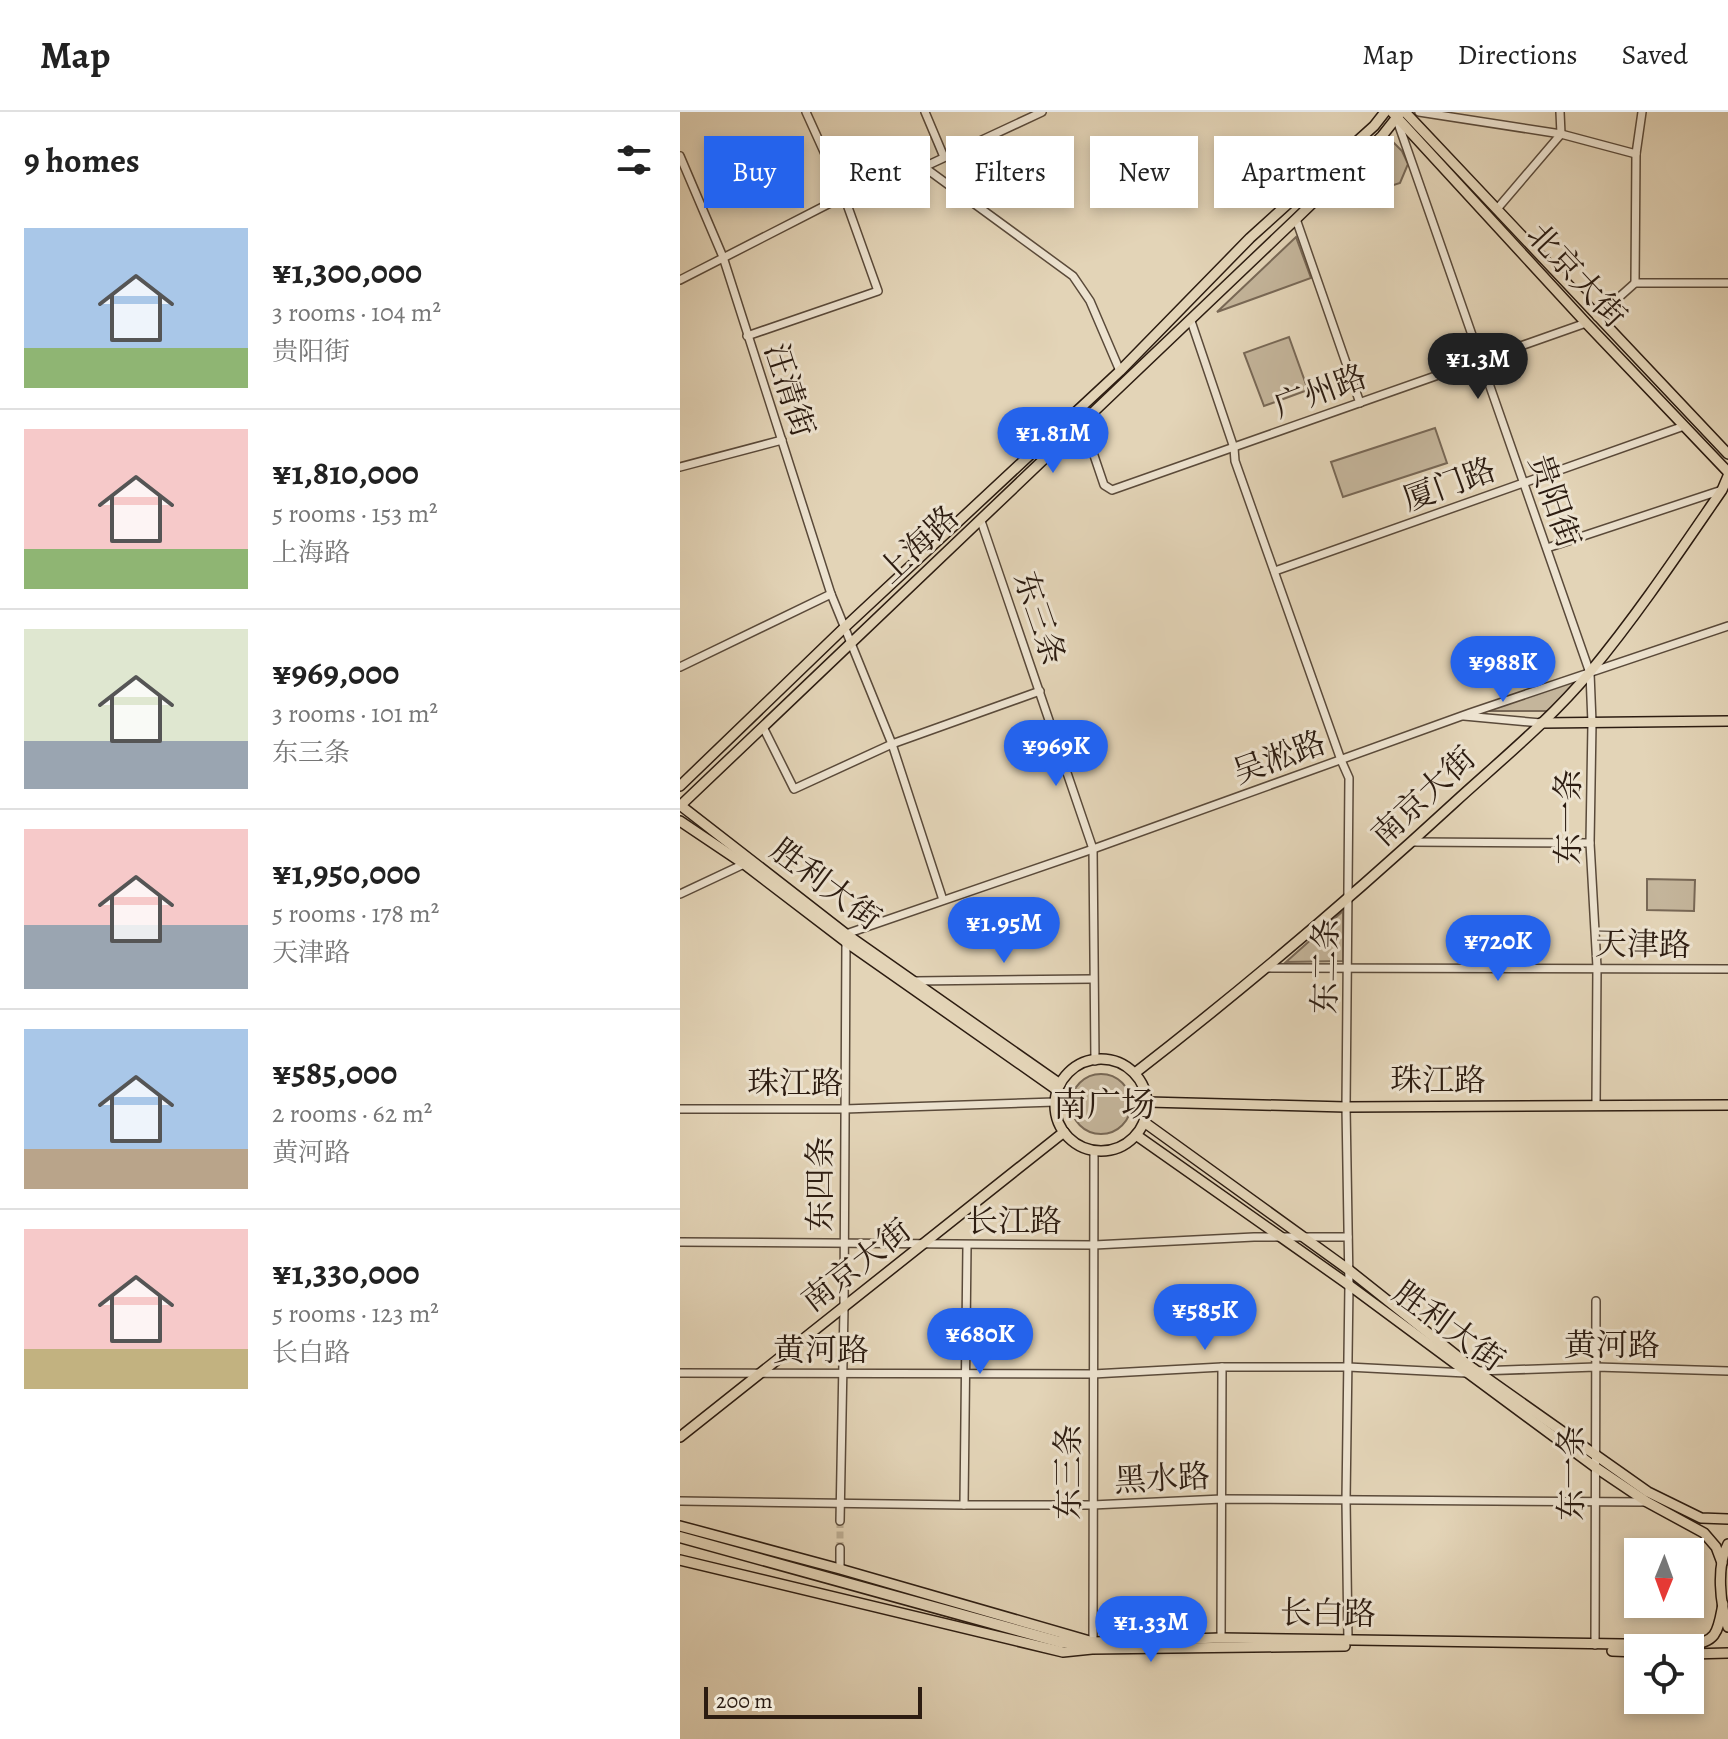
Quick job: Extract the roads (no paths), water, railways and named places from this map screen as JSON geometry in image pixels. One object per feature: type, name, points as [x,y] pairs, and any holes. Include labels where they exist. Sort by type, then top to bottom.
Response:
[{"type":"highway","points":[[680,1537],[1060,1642],[1093,1645]]},
{"type":"main road","name":"上海路","points":[[680,786],[845,627],[1120,371],[1250,238],[1374,126],[1385,112]]},
{"type":"main road","name":"上海路","points":[[680,806],[1191,321],[1382,136],[1399,114]]},
{"type":"main road","name":"北京大街","points":[[1399,114],[1497,209],[1728,454]]},
{"type":"main road","name":"北京大街","points":[[1399,114],[1586,323],[1728,474]]},
{"type":"main road","name":"南京大街","points":[[1135,1073],[1269,968],[1349,900],[1541,723],[1590,673],[1722,490],[1728,474]]},
{"type":"main road","points":[[1541,723],[1728,721]]},
{"type":"main road","name":"胜利大街","points":[[680,806],[846,938],[915,981],[1058,1087]]},
{"type":"main road","name":"胜利大街","points":[[680,821],[1058,1087]]},
{"type":"main road","points":[[1095,1061],[1120,1062],[1135,1073],[1144,1085],[1148,1102],[1144,1122],[1136,1135],[1117,1148],[1094,1151],[1075,1143],[1064,1132],[1055,1113],[1055,1102],[1058,1087],[1082,1062],[1095,1061]]},
{"type":"main road","name":"珠江路","points":[[1148,1102],[1346,1107],[1728,1105]]},
{"type":"main road","name":"胜利大街","points":[[1144,1122],[1349,1270],[1595,1467],[1647,1502],[1704,1533],[1716,1547],[1722,1563]]},
{"type":"main road","name":"南京大街","points":[[680,1437],[1064,1132]]},
{"type":"main road","name":"胜利大街","points":[[1136,1135],[1648,1492],[1701,1518],[1728,1519]]},
{"type":"main road","name":"长白路","points":[[680,1526],[840,1569],[1093,1645],[1444,1645],[1624,1651]]},
{"type":"main road","points":[[1728,1544],[1722,1563],[1723,1604],[1728,1627]]},
{"type":"main road","name":"长白路","points":[[680,1560],[1043,1650],[1063,1652],[1093,1645],[1221,1638],[1595,1645],[1707,1643],[1719,1626],[1723,1604]]},
{"type":"main road","points":[[1704,1654],[1728,1653]]},
{"type":"street","points":[[806,112],[820,143]]},
{"type":"street","points":[[925,112],[944,157]]},
{"type":"street","points":[[930,164],[1042,112]]},
{"type":"street","points":[[1419,112],[1561,134],[1636,154]]},
{"type":"street","points":[[1497,209],[1561,134],[1560,112]]},
{"type":"street","points":[[1635,283],[1636,154],[1642,112]]},
{"type":"street","name":"贵阳街","points":[[1399,114],[1480,359],[1590,673]]},
{"type":"street","name":"汪清街","points":[[680,156],[723,257],[831,594],[892,744],[943,900]]},
{"type":"street","points":[[930,171],[1073,276],[1090,301],[1120,371]]},
{"type":"street","points":[[680,280],[820,208]]},
{"type":"street","points":[[747,336],[878,291],[848,208]]},
{"type":"street","points":[[1296,219],[1360,403]]},
{"type":"street","points":[[1597,317],[1635,283],[1728,283]]},
{"type":"street","name":"东二条","points":[[1191,321],[1234,448],[1235,461],[1349,778],[1346,1107],[1348,1640]]},
{"type":"street","name":"广州路","points":[[1083,423],[1104,485],[1108,489],[1117,489],[1586,323]]},
{"type":"street","name":"厦门路","points":[[1275,571],[1684,426]]},
{"type":"street","points":[[680,455],[682,466],[782,440]]},
{"type":"street","points":[[1547,548],[1722,490]]},
{"type":"street","name":"东三条","points":[[981,521],[1093,849],[1095,1061]]},
{"type":"street","points":[[680,667],[831,594]]},
{"type":"street","name":"吴淞路","points":[[846,938],[943,900],[1462,716],[1728,626]]},
{"type":"street","name":"东一条","points":[[1590,673],[1590,843],[1597,967],[1596,1105]]},
{"type":"street","points":[[763,727],[794,789],[892,744],[1040,691]]},
{"type":"street","points":[[1462,716],[1541,723]]},
{"type":"street","points":[[1412,842],[1590,843]]},
{"type":"street","points":[[680,894],[744,864]]},
{"type":"street","name":"东四条","points":[[840,1521],[846,938]]},
{"type":"street","name":"天津路","points":[[1269,968],[1728,969]]},
{"type":"street","points":[[915,981],[1093,979]]},
{"type":"street","name":"珠江路","points":[[680,1109],[844,1109],[1055,1102]]},
{"type":"street","name":"东三条","points":[[1093,1645],[1094,1151]]},
{"type":"street","name":"长江路","points":[[680,1242],[967,1246],[1348,1237]]},
{"type":"street","points":[[964,1505],[967,1246]]},
{"type":"street","name":"东一条","points":[[1595,1645],[1596,1301]]},
{"type":"street","points":[[1221,1638],[1222,1367]]},
{"type":"street","name":"黄河路","points":[[680,1373],[1093,1374],[1222,1367],[1348,1367],[1474,1372],[1596,1367],[1728,1371]]},
{"type":"street","name":"黑水路","points":[[680,1501],[964,1505],[1092,1505],[1222,1499],[1647,1502]]},
{"type":"street","points":[[840,1548],[840,1569]]},
{"type":"tunnel","points":[[840,1521],[840,1548]]},
{"type":"district","name":"南广场","points":[[1104,1104]]}]
